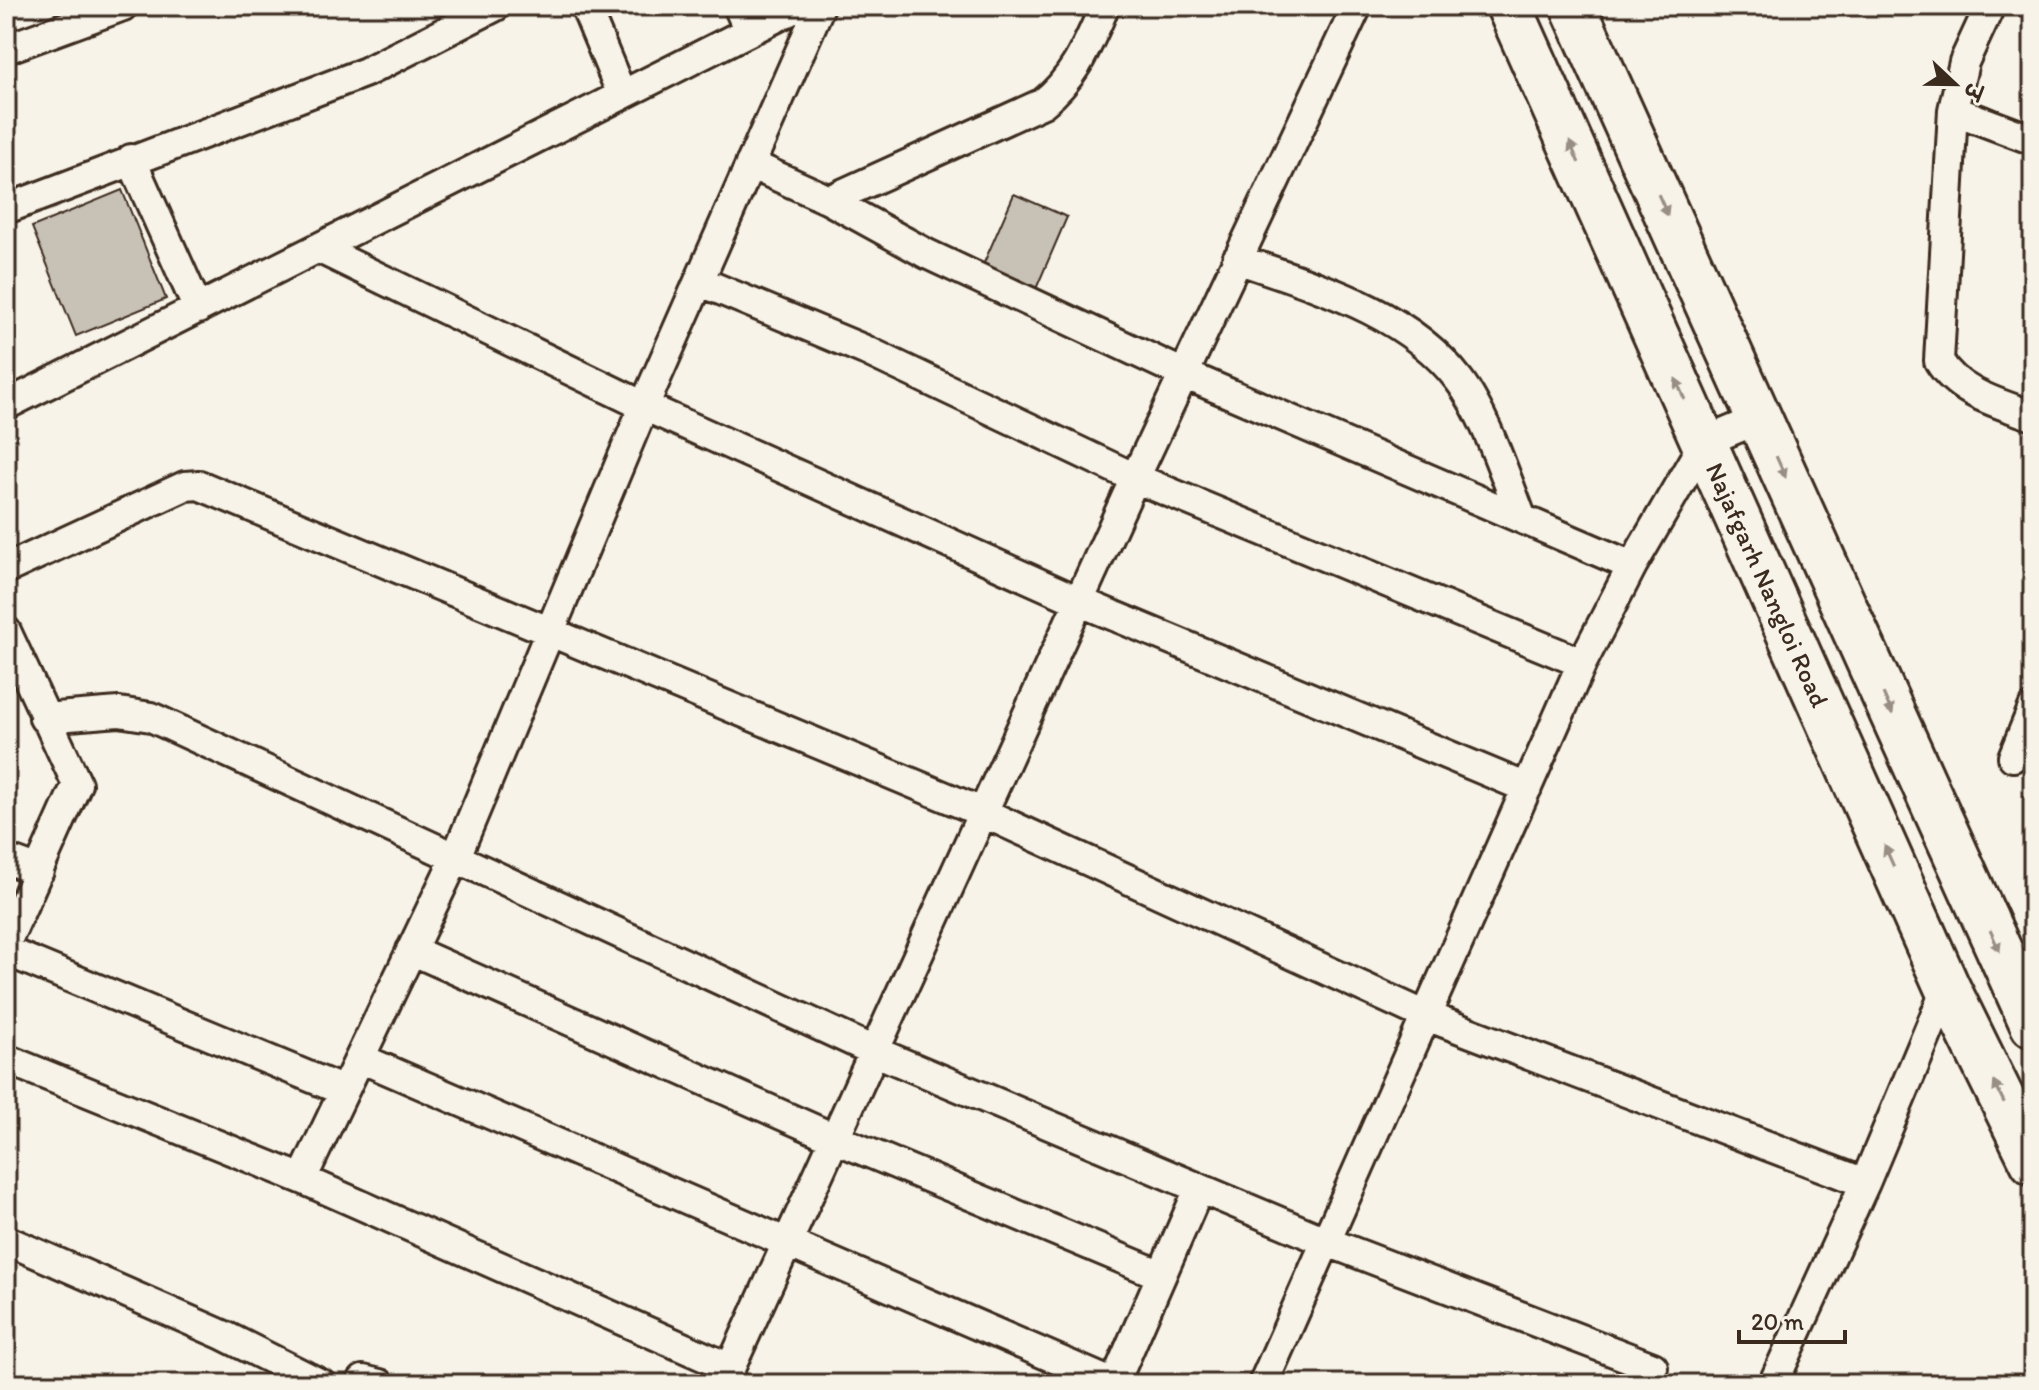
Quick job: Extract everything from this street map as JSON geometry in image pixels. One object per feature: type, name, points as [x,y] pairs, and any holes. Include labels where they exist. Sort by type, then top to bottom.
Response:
[{"type":"main road","name":"Najafgarh Nangloi Road","points":[[1509,6],[1947,987],[2033,1162]]},
{"type":"main road","points":[[1573,6],[2033,1025]]},
{"type":"street","points":[[6,49],[123,6]]},
{"type":"street","points":[[6,209],[366,72],[496,6]]},
{"type":"street","points":[[585,6],[622,95]]},
{"type":"street","points":[[6,405],[622,95],[743,18],[799,6]]},
{"type":"street","points":[[302,1179],[455,859],[644,406],[820,6]]},
{"type":"street","points":[[829,200],[1043,103],[1061,89],[1078,66],[1105,6]]},
{"type":"street","points":[[6,1059],[302,1179],[726,1376],[1135,478],[1357,6]]},
{"type":"street","points":[[1990,6],[1964,62],[1953,110],[1939,361],[1948,376],[1967,389],[2033,416]]},
{"type":"street","points":[[1953,110],[2033,140]]},
{"type":"street","points":[[131,159],[198,309]]},
{"type":"street","points":[[750,164],[829,200],[927,254],[1184,374],[1632,566]]},
{"type":"street","points":[[318,248],[644,406],[1081,602],[1527,788]]},
{"type":"street","points":[[1237,259],[1344,297],[1437,353],[1462,383],[1522,519]]},
{"type":"street","points":[[699,281],[865,350],[1135,478],[1582,663]]},
{"type":"street","points":[[1263,1384],[1582,663],[1632,566],[1704,442],[1759,419]]},
{"type":"street","points":[[6,569],[185,486],[199,485],[984,813],[1424,1015],[1865,1183]]},
{"type":"street","points":[[6,631],[77,784],[6,943]]},
{"type":"street","points":[[2013,757],[2033,708]]},
{"type":"street","points":[[44,718],[119,712],[151,717],[876,1052],[1325,1241],[1653,1367]]},
{"type":"street","points":[[6,859],[39,871]]},
{"type":"street","points":[[411,950],[836,1139],[1161,1275]]},
{"type":"street","points":[[6,951],[344,1091]]},
{"type":"street","points":[[1773,1384],[1865,1183],[1947,987]]},
{"type":"street","points":[[360,1058],[1114,1384],[1199,1189]]},
{"type":"street","points":[[6,1240],[223,1335],[321,1384]]},
{"type":"street","points":[[360,1384],[363,1380],[371,1380],[380,1384]]},
{"type":"building","points":[[122,190],[166,299],[76,336],[32,227]]},
{"type":"building","points":[[1014,194],[1067,217],[1036,289],[983,265]]}]
